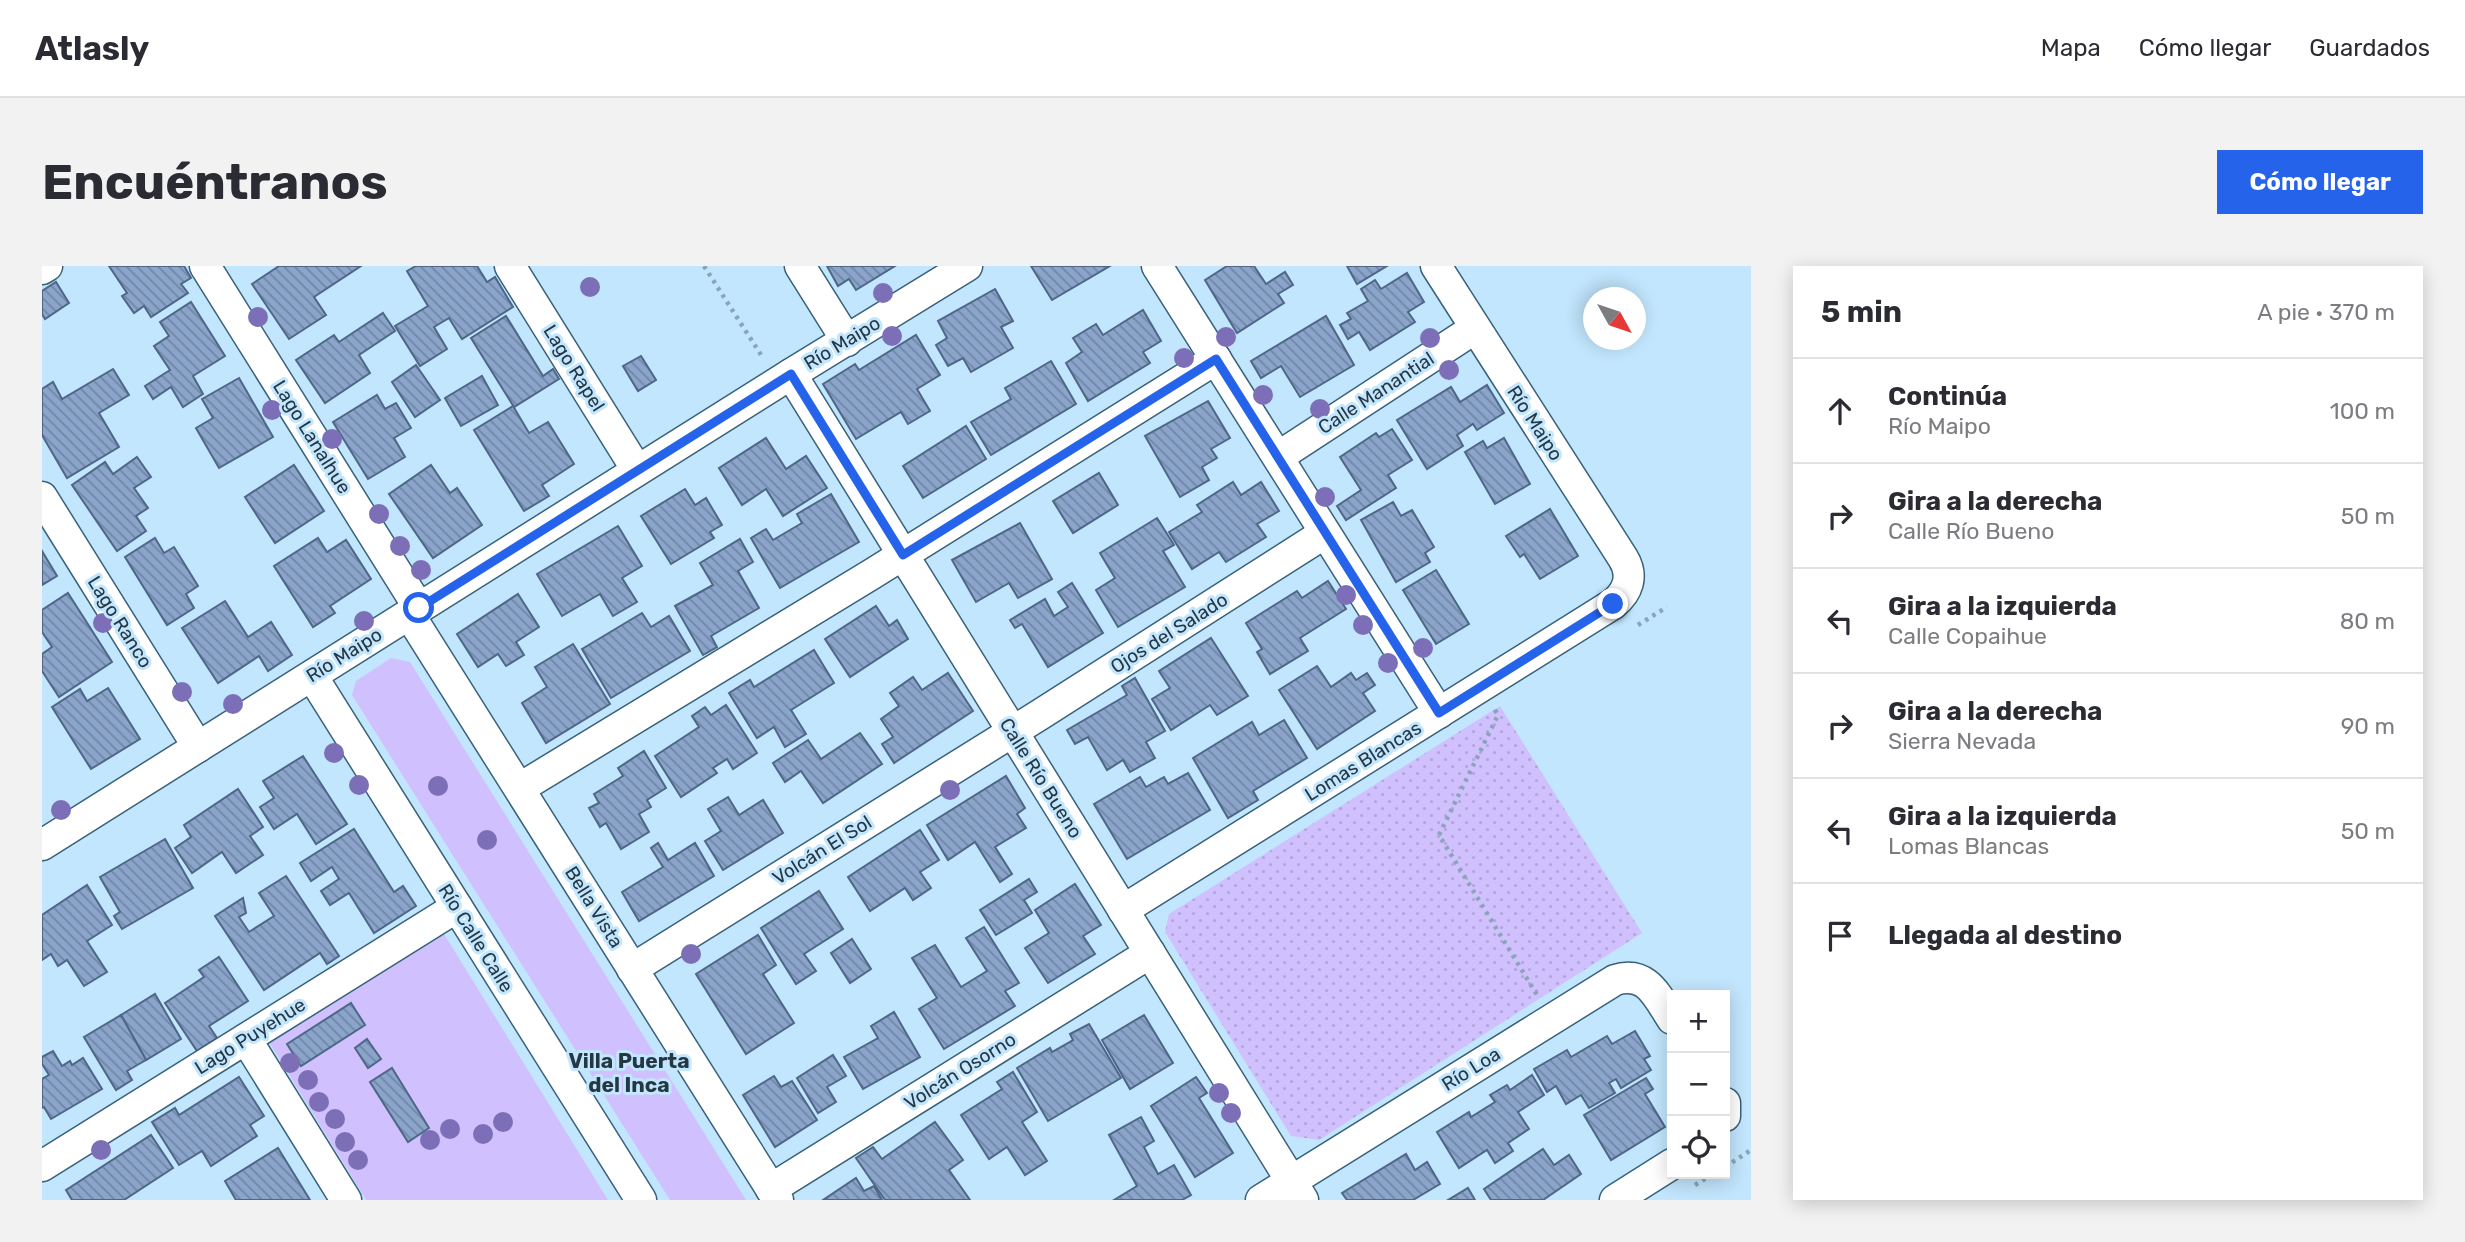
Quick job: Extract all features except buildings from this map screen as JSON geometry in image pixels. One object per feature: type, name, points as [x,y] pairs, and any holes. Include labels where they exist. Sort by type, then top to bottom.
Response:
[{"type":"street","points":[[42,269],[47,266]]},
{"type":"street","name":"Lago Lanalhue","points":[[205,266],[414,611]]},
{"type":"street","name":"Lago Rapel","points":[[510,266],[637,470]]},
{"type":"street","points":[[800,266],[847,341]]},
{"type":"street","name":"Río Maipo","points":[[42,845],[637,470],[778,368],[847,341],[967,266]]},
{"type":"street","points":[[1157,266],[1439,713]]},
{"type":"street","name":"Río Maipo","points":[[1436,266],[1623,558],[1630,572],[1629,580]]},
{"type":"street","name":"Calle Manantial","points":[[1278,457],[1474,329]]},
{"type":"street","points":[[520,788],[903,555],[1216,359]]},
{"type":"street","name":"Calle Río Bueno","points":[[778,368],[903,555],[1297,1191]]},
{"type":"street","name":"Lago Ranco","points":[[42,497],[198,747]]},
{"type":"street","name":"Ojos del Salado","points":[[1012,732],[1325,533]]},
{"type":"street","name":"Lomas Blancas","points":[[1123,910],[1613,604],[1620,598],[1629,580]]},
{"type":"street","name":"Bella Vista","points":[[414,611],[520,788],[774,1195]]},
{"type":"street","name":"Río Calle Calle","points":[[312,676],[641,1200]]},
{"type":"street","name":"Volcán El Sol","points":[[632,969],[1012,732]]},
{"type":"street","name":"Lago Puyehue","points":[[42,1166],[457,907]]},
{"type":"street","name":"Volcán Osorno","points":[[774,1195],[1150,953]]},
{"type":"street","name":"Río Loa","points":[[1261,1200],[1297,1191],[1615,980],[1624,977],[1641,980],[1655,992],[1667,1011]]},
{"type":"street","points":[[246,1039],[346,1200]]},
{"type":"street","points":[[1615,1200],[1667,1167]]},
{"type":"path","points":[[704,266],[778,368]]},
{"type":"path","points":[[1493,706],[1498,715],[1439,835],[1538,996]]},
{"type":"path","points":[[1730,1164],[1751,1150]]},
{"type":"shaded area","points":[[391,658],[410,662],[746,1200],[670,1200],[352,695],[356,681]]},
{"type":"shaded area","points":[[1500,706],[1642,933],[1319,1140],[1291,1136],[1165,932],[1169,914]]},
{"type":"shaded area","points":[[444,934],[608,1200],[366,1200],[269,1042]]},
{"type":"district","name":"Villa Puerta del Inca","points":[[629,1072]]},
{"type":"route","points":[[419,608],[791,374],[903,555],[1216,359],[1439,713],[1613,604]]}]
